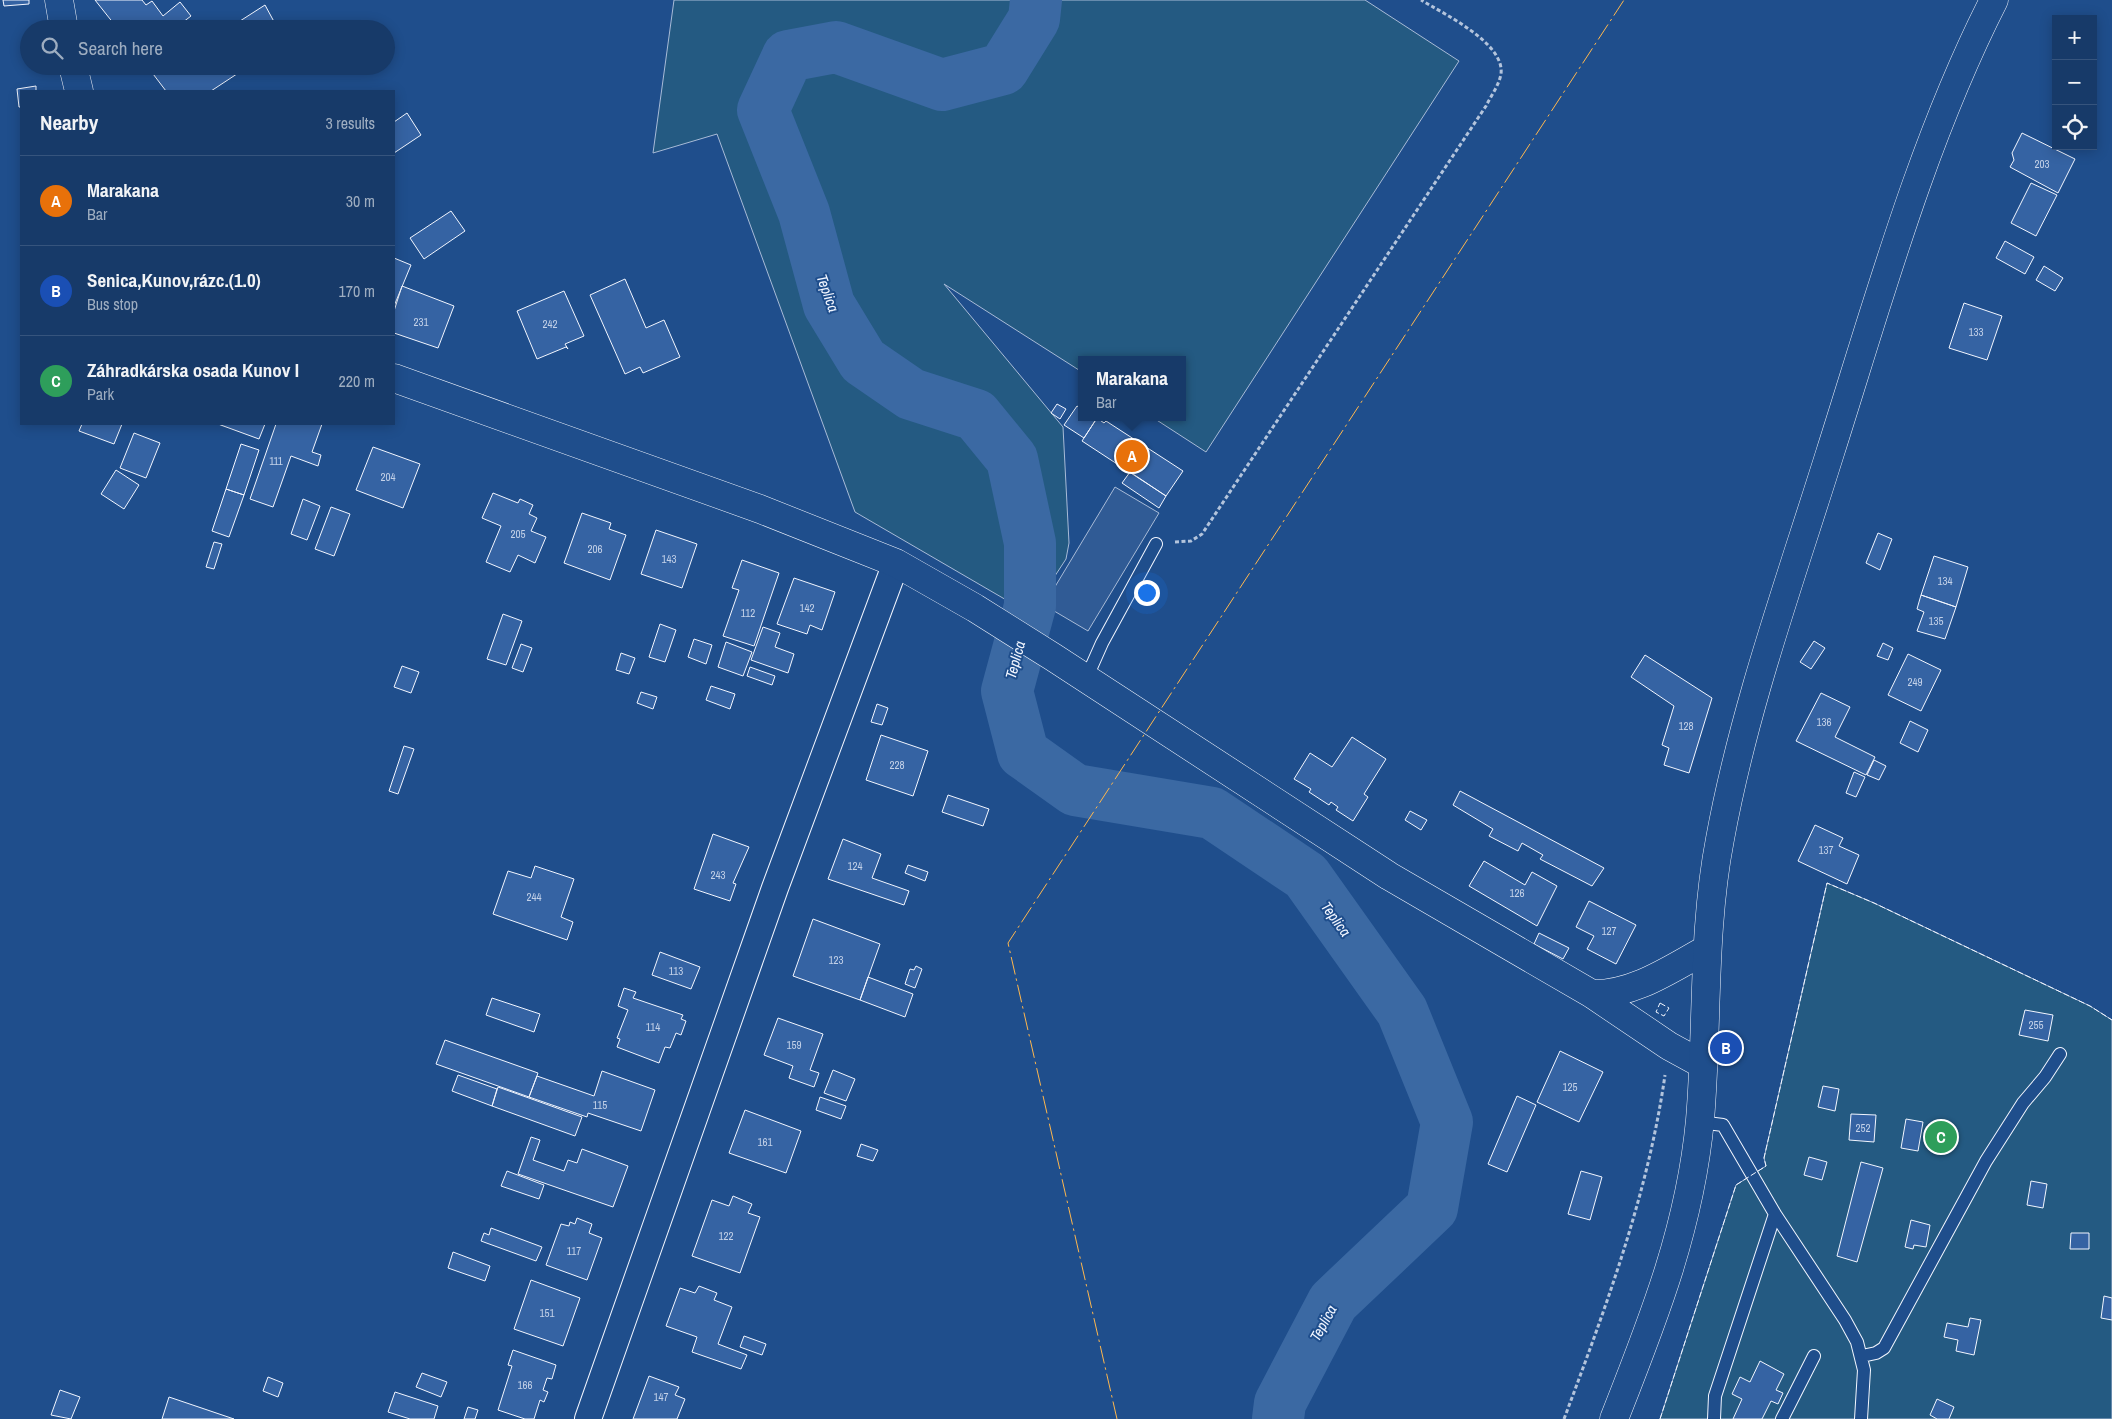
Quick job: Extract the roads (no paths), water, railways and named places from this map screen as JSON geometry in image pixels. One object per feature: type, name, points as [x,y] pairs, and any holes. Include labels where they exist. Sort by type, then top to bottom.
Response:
[{"type":"street","points":[[59,0],[62,20]]},
{"type":"street","points":[[1614,1419],[1654,1319],[1672,1266],[1690,1187],[1700,1122],[1708,949],[1720,838],[1752,702],[1882,286],[1942,117],[1974,41],[1994,0]]},
{"type":"street","points":[[75,75],[79,90]]},
{"type":"street","points":[[395,378],[760,509],[896,563],[975,608],[1053,657],[1389,876],[1592,994],[1668,1046],[1702,1064]]},
{"type":"street","points":[[588,1419],[775,888],[896,563]]},
{"type":"street","points":[[1592,994],[1620,992],[1638,985],[1708,949]]},
{"type":"lane","points":[[1086,679],[1102,643],[1156,544]]},
{"type":"lane","points":[[1862,1356],[1876,1353],[1888,1342],[1986,1161],[2023,1103],[2045,1077],[2060,1054]]},
{"type":"lane","points":[[1700,1122],[1724,1125],[1775,1214],[1845,1320],[1862,1356],[1864,1370],[1861,1419]]},
{"type":"lane","points":[[1714,1419],[1714,1396],[1775,1214]]},
{"type":"lane","points":[[1782,1419],[1814,1356]]},
{"type":"waterway","name":"Teplica","points":[[1036,0],[1034,19],[1003,69],[942,85],[836,47],[788,56],[763,110],[804,213],[829,305],[863,361],[911,394],[976,415],[1012,459],[1030,543],[1030,606],[1007,691],[1023,753],[1075,790],[1212,813],[1306,876],[1402,1011],[1447,1122],[1432,1208],[1333,1302],[1280,1403],[1278,1419]]},
{"type":"place","name":"Marakana","points":[[1132,456]]},
{"type":"place","name":"Senica,Kunov,rázc.(1.0)","points":[[1726,1048]]},
{"type":"place","name":"Záhradkárska osada Kunov I","points":[[1941,1137]]}]
